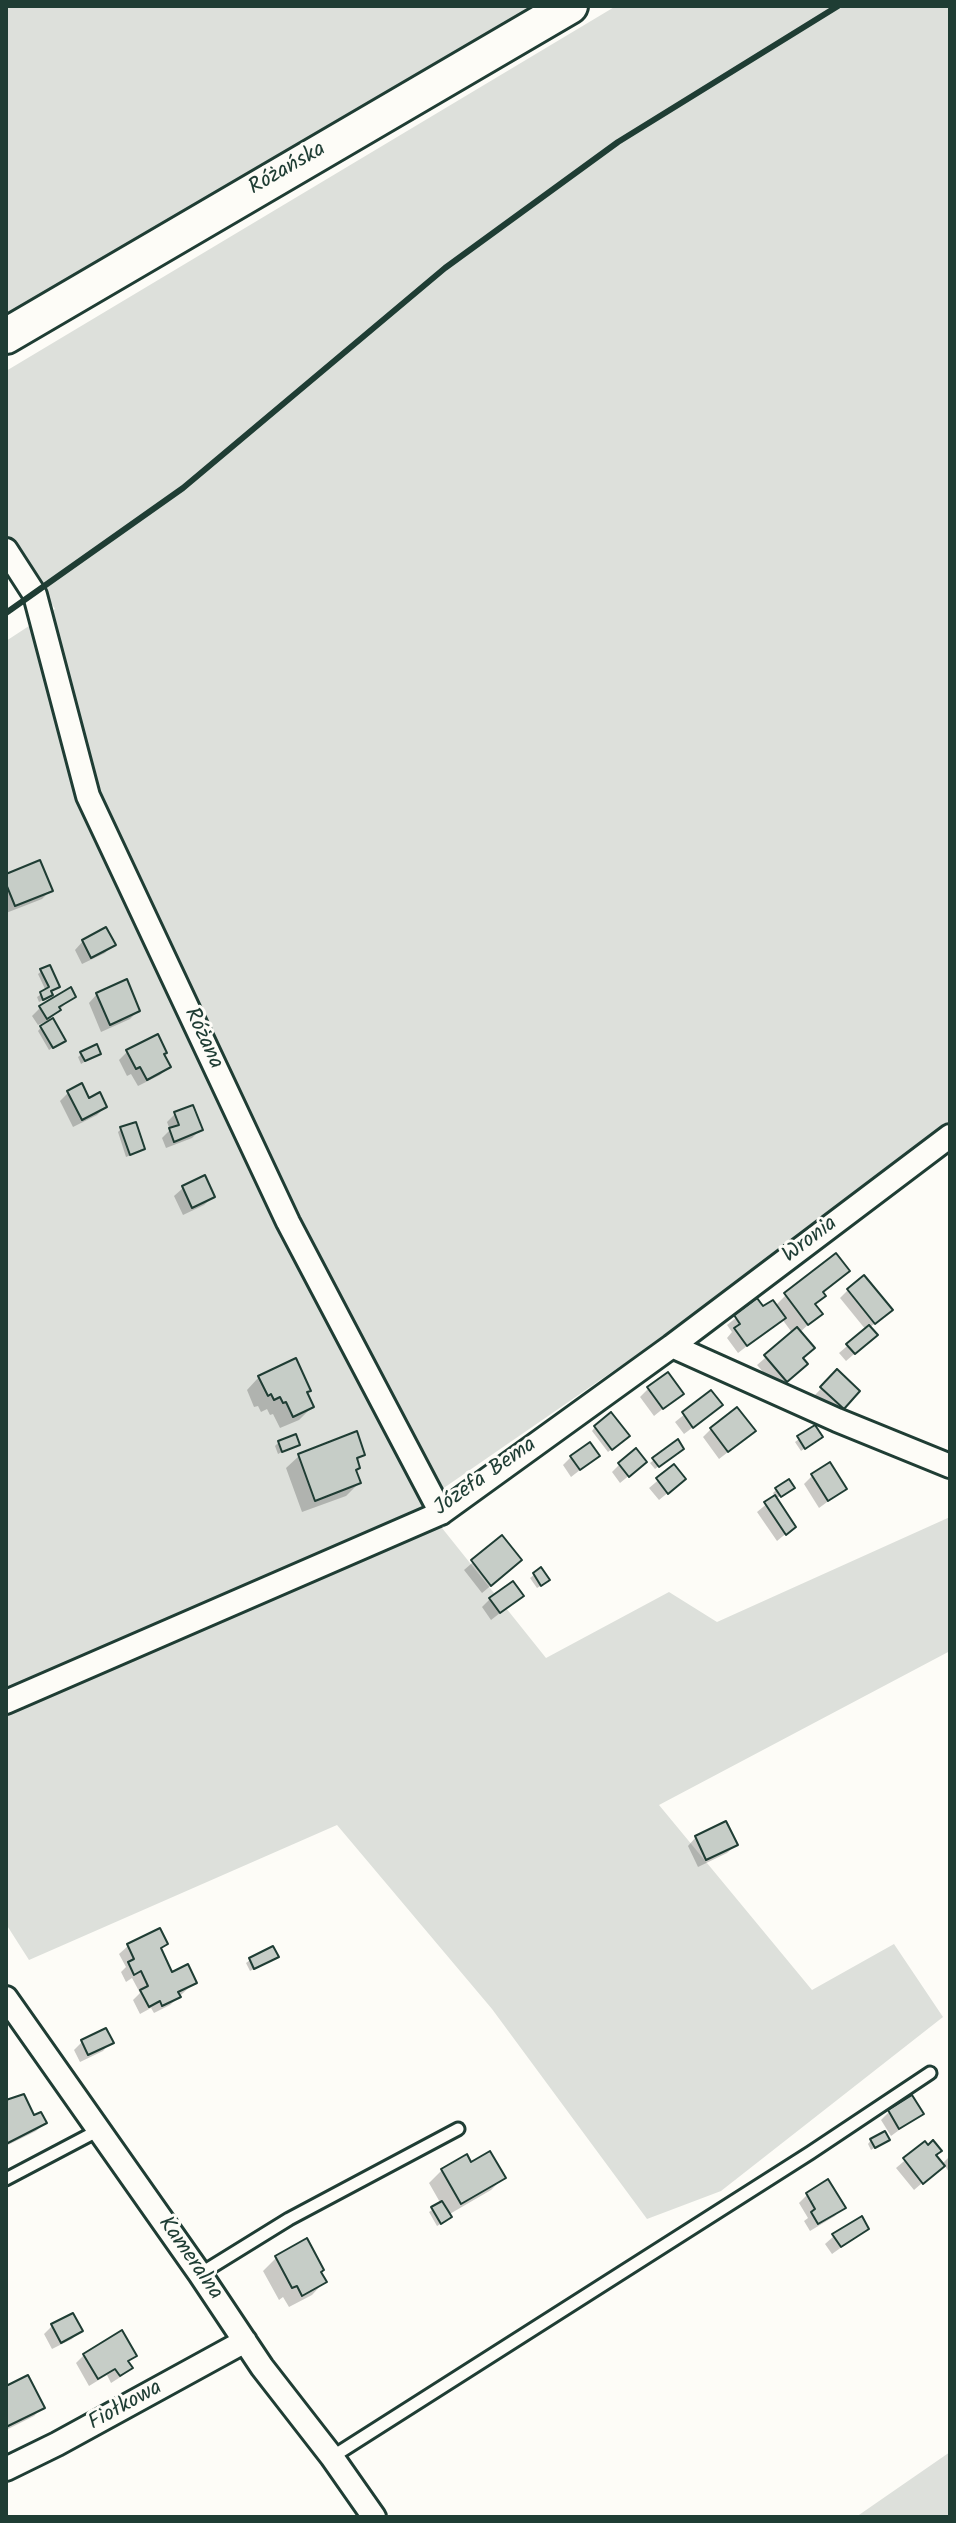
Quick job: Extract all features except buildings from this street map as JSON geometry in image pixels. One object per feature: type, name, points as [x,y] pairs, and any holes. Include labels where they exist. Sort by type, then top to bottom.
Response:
[{"type":"main road","name":"Różańska","points":[[6,336],[570,6]]},
{"type":"street","name":"Różana","points":[[6,550],[35,595],[88,796],[288,1222],[441,1513]]},
{"type":"street","name":"Wronia","points":[[672,1346],[950,1136]]},
{"type":"street","name":"Józefa Bema","points":[[6,1702],[441,1513],[672,1346]]},
{"type":"street","points":[[672,1346],[837,1420],[950,1466]]},
{"type":"street","name":"Kameralna","points":[[6,1998],[245,2341],[374,2517]]},
{"type":"street","name":"Fiołkowa","points":[[6,2469],[245,2341]]},
{"type":"lane","points":[[332,2457],[784,2170],[930,2073]]},
{"type":"lane","points":[[200,2274],[289,2219],[458,2129]]},
{"type":"lane","points":[[6,2179],[99,2130]]},
{"type":"shaded area","points":[[6,6],[534,6],[6,319]]},
{"type":"shaded area","points":[[616,6],[950,6],[950,1121],[664,1336],[422,1503],[546,1658],[669,1592],[717,1622],[950,1517],[950,1651],[659,1805],[812,1990],[894,1944],[943,2017],[721,2191],[647,2219],[492,2009],[337,1825],[29,1960],[6,1924],[6,641],[55,609],[6,534],[6,371]]},
{"type":"shaded area","points":[[950,2452],[950,2517],[856,2517],[895,2490]]},
{"type":"railway","points":[[6,613],[183,488],[445,268],[618,142],[838,6]]}]
